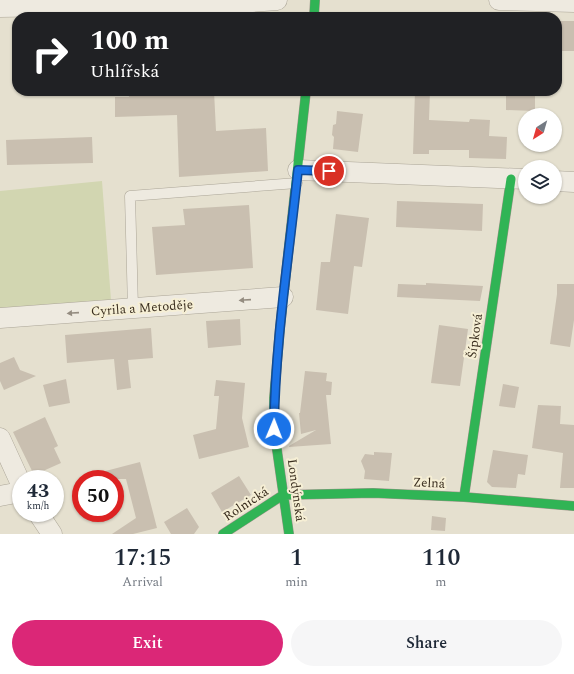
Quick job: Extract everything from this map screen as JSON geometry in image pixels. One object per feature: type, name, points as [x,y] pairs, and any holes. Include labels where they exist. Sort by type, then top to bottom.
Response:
[{"type":"street","points":[[0,7],[239,3],[277,0]]},
{"type":"street","points":[[314,12],[315,0]]},
{"type":"street","points":[[499,0],[574,2]]},
{"type":"street","name":"Londýnská","points":[[289,534],[274,429],[274,398],[283,297],[298,176],[306,96]]},
{"type":"street","points":[[298,176],[518,179]]},
{"type":"street","name":"Šípková","points":[[464,498],[518,179]]},
{"type":"street","points":[[562,181],[574,182]]},
{"type":"street","name":"Cyrila a Metoděje","points":[[0,318],[283,297]]},
{"type":"street","points":[[0,438],[15,470]]},
{"type":"street","name":"Zelná","points":[[283,495],[373,493],[574,506]]},
{"type":"street","points":[[0,496],[12,494]]},
{"type":"street","name":"Rolnická","points":[[223,534],[283,495]]},
{"type":"street","points":[[44,522],[52,534]]},
{"type":"lane","points":[[133,308],[130,196],[298,176]]},
{"type":"green space","points":[[102,181],[111,300],[0,309],[0,191]]},
{"type":"building","points":[[562,21],[574,21],[574,51],[562,51]]},
{"type":"building","points":[[214,96],[216,131],[266,128],[268,171],[179,177],[177,115],[115,117],[115,97]]},
{"type":"building","points":[[415,96],[430,96],[429,120],[469,122],[470,119],[490,120],[489,136],[507,137],[506,159],[469,158],[469,150],[429,150],[429,154],[413,154]]},
{"type":"building","points":[[506,96],[535,96],[535,108],[518,108],[518,110],[506,110]]},
{"type":"building","points":[[337,111],[363,114],[358,152],[333,149],[333,125],[336,124]]},
{"type":"building","points":[[92,137],[93,163],[7,165],[6,140]]},
{"type":"building","points":[[397,201],[483,204],[482,231],[396,227]]},
{"type":"building","points":[[249,205],[253,268],[156,275],[152,227],[185,225],[183,209]]},
{"type":"building","points":[[336,214],[369,218],[362,267],[354,266],[348,314],[316,310],[321,262],[330,262]]},
{"type":"building","points":[[426,283],[483,286],[480,301],[397,297],[398,284],[426,285]]},
{"type":"building","points":[[557,284],[574,284],[574,320],[570,347],[550,344]]},
{"type":"building","points":[[240,319],[241,345],[208,348],[206,321]]},
{"type":"building","points":[[439,325],[468,329],[460,386],[431,383]]},
{"type":"building","points":[[151,328],[153,358],[128,360],[131,388],[117,390],[114,359],[67,363],[65,335]]},
{"type":"building","points":[[14,357],[20,370],[36,376],[4,390],[0,381],[0,363]]},
{"type":"building","points":[[305,371],[327,373],[326,381],[332,382],[331,395],[326,395],[331,444],[289,447],[316,430],[301,434],[299,413]]},
{"type":"building","points":[[66,379],[70,403],[49,407],[43,385]]},
{"type":"building","points":[[216,380],[245,383],[242,418],[249,447],[199,459],[193,435],[216,429],[219,396],[214,396]]},
{"type":"building","points":[[503,384],[519,387],[515,408],[499,406]]},
{"type":"building","points":[[538,405],[561,406],[560,424],[574,425],[574,488],[560,488],[563,453],[532,448]]},
{"type":"building","points":[[45,417],[58,446],[54,448],[61,463],[45,470],[32,470],[13,432]]},
{"type":"building","points":[[493,450],[528,455],[525,475],[518,474],[516,488],[492,487],[487,482]]},
{"type":"building","points":[[374,452],[392,453],[389,481],[364,479],[365,471],[361,461],[365,454],[374,455]]},
{"type":"building","points":[[140,462],[157,528],[133,534],[112,534],[136,518],[126,479],[124,479],[124,470],[109,470]]},
{"type":"building","points":[[239,476],[251,495],[222,512],[211,493]]},
{"type":"building","points":[[187,508],[199,527],[194,534],[171,534],[164,522]]},
{"type":"building","points":[[432,516],[446,518],[445,531],[431,530]]},
{"type":"traffic: fast","points":[[314,12],[315,0]]},
{"type":"traffic: fast","points":[[289,534],[274,429],[274,398],[280,328],[305,96]]},
{"type":"traffic: fast","points":[[464,497],[511,179]]},
{"type":"traffic: fast","points":[[223,534],[283,495],[373,493],[464,497],[574,506]]},
{"type":"route","points":[[274,429],[274,398],[280,328],[298,170],[329,171]]}]
